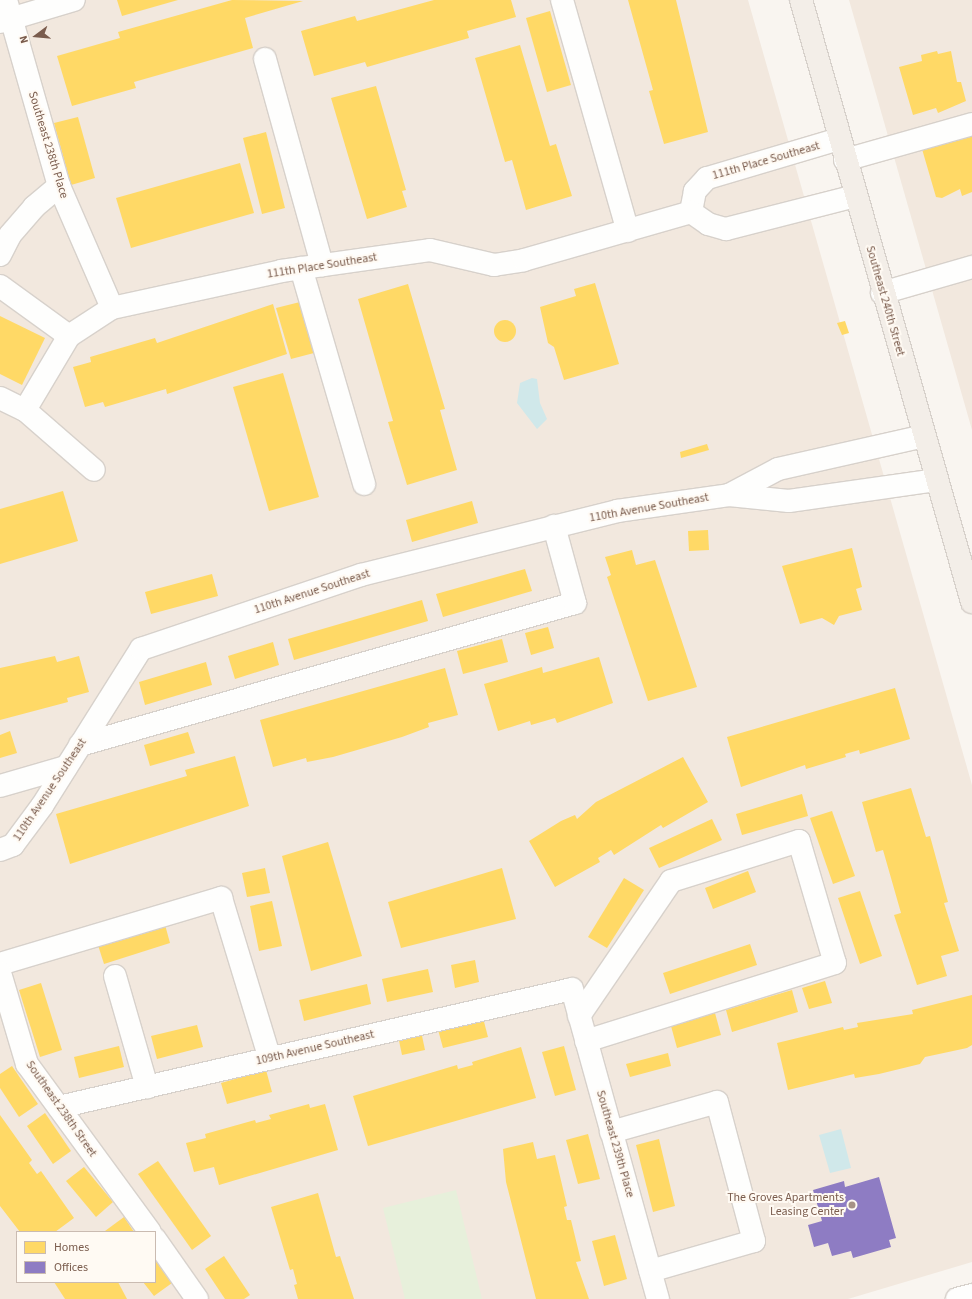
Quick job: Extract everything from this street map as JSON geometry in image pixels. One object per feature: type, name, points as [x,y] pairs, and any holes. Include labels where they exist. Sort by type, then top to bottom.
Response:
[{"type":"main road","name":"Southeast 240th Street","points":[[801,0],[882,293],[972,602]]},
{"type":"street","points":[[6,14],[74,0]]},
{"type":"street","points":[[562,0],[628,231]]},
{"type":"street","name":"Southeast 238th Place","points":[[6,14],[59,186],[112,308]]},
{"type":"street","points":[[265,59],[322,265]]},
{"type":"street","points":[[846,160],[972,124]]},
{"type":"street","name":"111th Place Southeast","points":[[25,410],[69,336],[112,308],[301,268],[430,250],[494,265],[628,231],[691,212],[695,191],[707,178],[839,139]]},
{"type":"street","points":[[0,255],[30,213],[59,186]]},
{"type":"street","points":[[691,212],[708,224],[726,229],[855,196]]},
{"type":"street","points":[[882,293],[972,267]]},
{"type":"street","points":[[301,268],[364,484]]},
{"type":"street","points":[[0,286],[69,336]]},
{"type":"street","points":[[0,398],[25,410],[94,470]]},
{"type":"street","name":"110th Avenue Southeast","points":[[729,494],[778,469],[924,436]]},
{"type":"street","name":"110th Avenue Southeast","points":[[0,850],[12,846],[66,767],[141,649],[361,575],[617,511],[729,494],[789,501],[936,480]]},
{"type":"street","points":[[80,745],[575,603],[554,526]]},
{"type":"street","points":[[0,786],[66,767]]},
{"type":"street","points":[[579,1016],[671,881],[799,841],[835,963],[586,1041]]},
{"type":"street","points":[[0,964],[221,898],[270,1059]]},
{"type":"street","name":"Southeast 238th Street","points":[[0,973],[27,1064],[149,1231]]},
{"type":"street","points":[[116,976],[147,1087]]},
{"type":"street","name":"109th Avenue Southeast","points":[[59,1107],[572,989]]},
{"type":"street","name":"Southeast 239th Place","points":[[572,989],[658,1299]]},
{"type":"street","points":[[611,1132],[717,1102],[754,1241],[650,1270]]},
{"type":"street","points":[[156,1240],[197,1299]]},
{"type":"street","points":[[957,1299],[972,1295]]},
{"type":"shaded area","points":[[0,0],[748,0],[972,785],[972,1262],[848,1299],[0,1299]]},
{"type":"shaded area","points":[[849,0],[972,0],[972,430],[866,59]]},
{"type":"green space","points":[[456,1190],[482,1299],[405,1299],[383,1208]]},
{"type":"water","points":[[532,378],[537,379],[540,403],[547,419],[537,429],[517,403],[520,383]]},
{"type":"water","points":[[841,1129],[851,1168],[830,1173],[819,1135]]},
{"type":"building: Homes","points":[[117,0],[178,0],[122,16]]},
{"type":"building: Homes","points":[[232,0],[303,1],[245,18],[253,48],[134,82],[136,88],[72,106],[57,56],[120,38],[118,32]]},
{"type":"building: Homes","points":[[434,0],[511,0],[516,17],[467,31],[469,38],[367,67],[365,62],[314,76],[301,31],[355,16],[357,21]]},
{"type":"building: Homes","points":[[628,0],[676,0],[708,132],[664,144],[649,91],[653,90]]},
{"type":"building: Homes","points":[[550,11],[571,85],[547,92],[526,18]]},
{"type":"building: Homes","points":[[520,45],[550,146],[556,144],[572,196],[526,210],[512,160],[505,162],[475,58]]},
{"type":"building: Homes","points":[[937,51],[938,54],[951,51],[957,82],[961,82],[966,101],[938,113],[936,108],[913,115],[899,67],[922,61],[921,55]]},
{"type":"building: Homes","points":[[376,86],[406,190],[402,191],[407,207],[367,219],[331,98]]},
{"type":"building: Homes","points":[[78,117],[95,178],[71,185],[54,123]]},
{"type":"building: Homes","points":[[266,132],[285,208],[262,214],[243,138]]},
{"type":"building: Homes","points":[[972,133],[972,192],[962,196],[960,189],[942,198],[936,197],[922,149]]},
{"type":"building: Homes","points":[[240,163],[254,213],[131,248],[116,198]]},
{"type":"building: Homes","points":[[595,283],[619,364],[564,380],[554,347],[548,343],[540,307],[576,296],[574,289]]},
{"type":"building: Homes","points":[[408,284],[445,409],[440,410],[457,470],[407,485],[388,422],[393,421],[358,299]]},
{"type":"building: Homes","points":[[300,302],[314,353],[291,359],[276,308]]},
{"type":"building: Homes","points":[[273,304],[287,354],[167,394],[166,389],[105,407],[103,402],[85,407],[73,367],[91,362],[90,357],[155,338],[157,343]]},
{"type":"building: Homes","points":[[0,316],[45,338],[22,385],[0,374]]},
{"type":"building: Homes","points":[[505,320],[513,323],[516,331],[513,339],[505,342],[497,339],[494,331],[497,323]]},
{"type":"building: Homes","points":[[845,321],[849,333],[842,335],[837,323]]},
{"type":"building: Homes","points":[[283,373],[319,497],[269,511],[233,387]]},
{"type":"building: Homes","points":[[707,444],[709,450],[681,458],[680,452]]},
{"type":"building: Homes","points":[[63,491],[78,541],[0,564],[0,509]]},
{"type":"building: Homes","points":[[472,501],[478,523],[412,542],[406,520]]},
{"type":"building: Homes","points":[[708,530],[709,550],[689,551],[688,531]]},
{"type":"building: Homes","points":[[852,548],[862,587],[856,589],[862,610],[839,616],[834,625],[822,618],[800,624],[782,566]]},
{"type":"building: Homes","points":[[632,550],[636,565],[655,560],[697,687],[648,701],[607,577],[611,575],[605,557]]},
{"type":"building: Homes","points":[[525,569],[532,591],[443,617],[436,594]]},
{"type":"building: Homes","points":[[212,574],[218,596],[151,614],[145,592]]},
{"type":"building: Homes","points":[[422,600],[428,621],[294,660],[288,639]]},
{"type":"building: Homes","points":[[548,627],[554,648],[531,655],[525,633]]},
{"type":"building: Homes","points":[[502,639],[508,662],[463,674],[457,651]]},
{"type":"building: Homes","points":[[273,642],[279,665],[235,679],[228,656]]},
{"type":"building: Homes","points":[[55,656],[57,662],[79,656],[89,692],[67,698],[68,702],[0,720],[0,668]]},
{"type":"building: Homes","points":[[599,657],[613,703],[557,723],[555,718],[531,725],[530,721],[498,731],[484,684],[542,667],[543,673]]},
{"type":"building: Homes","points":[[206,662],[212,685],[145,705],[139,682]]},
{"type":"building: Homes","points":[[445,668],[458,715],[428,723],[429,727],[402,737],[333,757],[307,762],[306,758],[273,767],[260,720]]},
{"type":"building: Homes","points":[[895,688],[910,739],[860,754],[859,750],[845,754],[846,757],[806,769],[805,765],[741,787],[727,737]]},
{"type":"building: Homes","points":[[10,731],[17,753],[0,758],[0,735]]},
{"type":"building: Homes","points":[[188,732],[195,753],[150,766],[144,745]]},
{"type":"building: Homes","points":[[235,756],[249,806],[70,864],[56,814],[187,776],[185,770]]},
{"type":"building: Homes","points":[[683,757],[708,802],[663,828],[661,825],[614,855],[611,850],[598,858],[600,862],[555,887],[529,841],[561,821],[575,815],[577,819],[596,802]]},
{"type":"building: Homes","points":[[911,788],[926,837],[930,836],[948,902],[944,903],[959,951],[941,956],[947,976],[917,985],[894,915],[901,913],[883,850],[876,852],[862,802]]},
{"type":"building: Homes","points":[[802,794],[808,816],[742,835],[736,814]]},
{"type":"building: Homes","points":[[832,811],[855,876],[833,884],[810,818]]},
{"type":"building: Homes","points":[[712,819],[722,840],[659,868],[649,848]]},
{"type":"building: Homes","points":[[328,842],[362,956],[311,971],[282,856]]},
{"type":"building: Homes","points":[[265,868],[270,893],[247,897],[242,873]]},
{"type":"building: Homes","points":[[502,868],[516,919],[401,948],[388,902]]},
{"type":"building: Homes","points":[[748,871],[756,892],[713,909],[705,888]]},
{"type":"building: Homes","points":[[624,878],[644,890],[607,948],[588,937]]},
{"type":"building: Homes","points":[[860,891],[882,956],[860,964],[838,898]]},
{"type":"building: Homes","points":[[272,901],[282,946],[259,951],[250,906]]},
{"type":"building: Homes","points":[[164,921],[170,943],[104,964],[97,942]]},
{"type":"building: Homes","points":[[750,944],[757,965],[670,994],[663,973]]},
{"type":"building: Homes","points":[[475,960],[479,982],[455,988],[451,965]]},
{"type":"building: Homes","points":[[428,969],[433,992],[387,1002],[382,979]]},
{"type":"building: Homes","points":[[825,981],[832,1003],[809,1009],[802,988]]},
{"type":"building: Homes","points":[[41,983],[62,1050],[40,1057],[19,990]]},
{"type":"building: Homes","points":[[367,984],[371,1004],[304,1021],[299,1000]]},
{"type":"building: Homes","points":[[792,990],[798,1012],[732,1032],[726,1010]]},
{"type":"building: Homes","points":[[972,995],[972,1045],[967,1048],[925,1057],[920,1064],[879,1074],[855,1078],[854,1074],[788,1090],[777,1043],[843,1027],[844,1030],[858,1027],[857,1023],[913,1014],[912,1010]]},
{"type":"building: Homes","points":[[715,1013],[721,1035],[677,1048],[671,1026]]},
{"type":"building: Homes","points":[[482,1014],[488,1037],[443,1048],[437,1026]]},
{"type":"building: Homes","points":[[197,1025],[203,1047],[157,1059],[151,1036]]},
{"type":"building: Homes","points":[[421,1031],[425,1050],[402,1055],[398,1036]]},
{"type":"building: Homes","points":[[119,1046],[124,1067],[79,1078],[74,1057]]},
{"type":"building: Homes","points":[[564,1046],[576,1090],[555,1096],[542,1052]]},
{"type":"building: Homes","points":[[521,1047],[536,1098],[368,1146],[353,1096],[457,1065],[458,1069],[473,1065],[472,1062]]},
{"type":"building: Homes","points":[[668,1053],[671,1066],[630,1077],[626,1064]]},
{"type":"building: Homes","points":[[12,1066],[38,1104],[19,1117],[0,1088],[0,1074]]},
{"type":"building: Homes","points":[[266,1070],[272,1092],[227,1104],[221,1083]]},
{"type":"building: Homes","points":[[309,1104],[310,1108],[325,1104],[338,1150],[219,1185],[214,1167],[194,1172],[186,1143],[206,1138],[205,1134],[255,1120],[256,1123],[271,1119],[269,1115]]},
{"type":"building: Homes","points":[[45,1113],[71,1151],[53,1164],[27,1126]]},
{"type":"building: Homes","points":[[0,1115],[32,1160],[29,1163],[37,1174],[41,1171],[74,1218],[56,1231],[19,1231],[0,1206]]},
{"type":"building: Homes","points":[[588,1134],[600,1179],[578,1184],[566,1140]]},
{"type":"building: Homes","points":[[659,1139],[675,1206],[653,1212],[636,1145]]},
{"type":"building: Homes","points":[[533,1142],[537,1159],[555,1155],[567,1206],[564,1207],[567,1220],[571,1220],[581,1261],[576,1262],[589,1299],[536,1299],[506,1182],[503,1149]]},
{"type":"building: Homes","points":[[158,1161],[211,1236],[192,1250],[138,1174]]},
{"type":"building: Homes","points":[[84,1167],[113,1202],[96,1217],[66,1181]]},
{"type":"building: Homes","points":[[318,1193],[336,1257],[340,1256],[354,1299],[298,1299],[294,1285],[297,1284],[293,1269],[290,1270],[271,1207]]},
{"type":"building: Homes","points":[[124,1217],[133,1231],[105,1231]]},
{"type":"building: Homes","points":[[615,1235],[627,1279],[604,1286],[592,1241]]},
{"type":"building: Homes","points":[[224,1256],[250,1295],[244,1299],[225,1299],[205,1269]]},
{"type":"building: Homes","points":[[156,1260],[172,1283],[154,1296],[144,1283],[156,1283]]},
{"type":"building: Homes","points":[[55,1283],[119,1283],[127,1299],[65,1299]]},
{"type":"building: Offices","name":"The Groves Apartments Leasing Center","points":[[879,1177],[896,1238],[889,1240],[891,1247],[853,1258],[851,1251],[832,1256],[828,1243],[814,1247],[808,1225],[822,1221],[813,1190],[844,1181],[845,1187]]},
{"type":"place","name":"The Groves Apartments Leasing Center","points":[[852,1205]]}]
